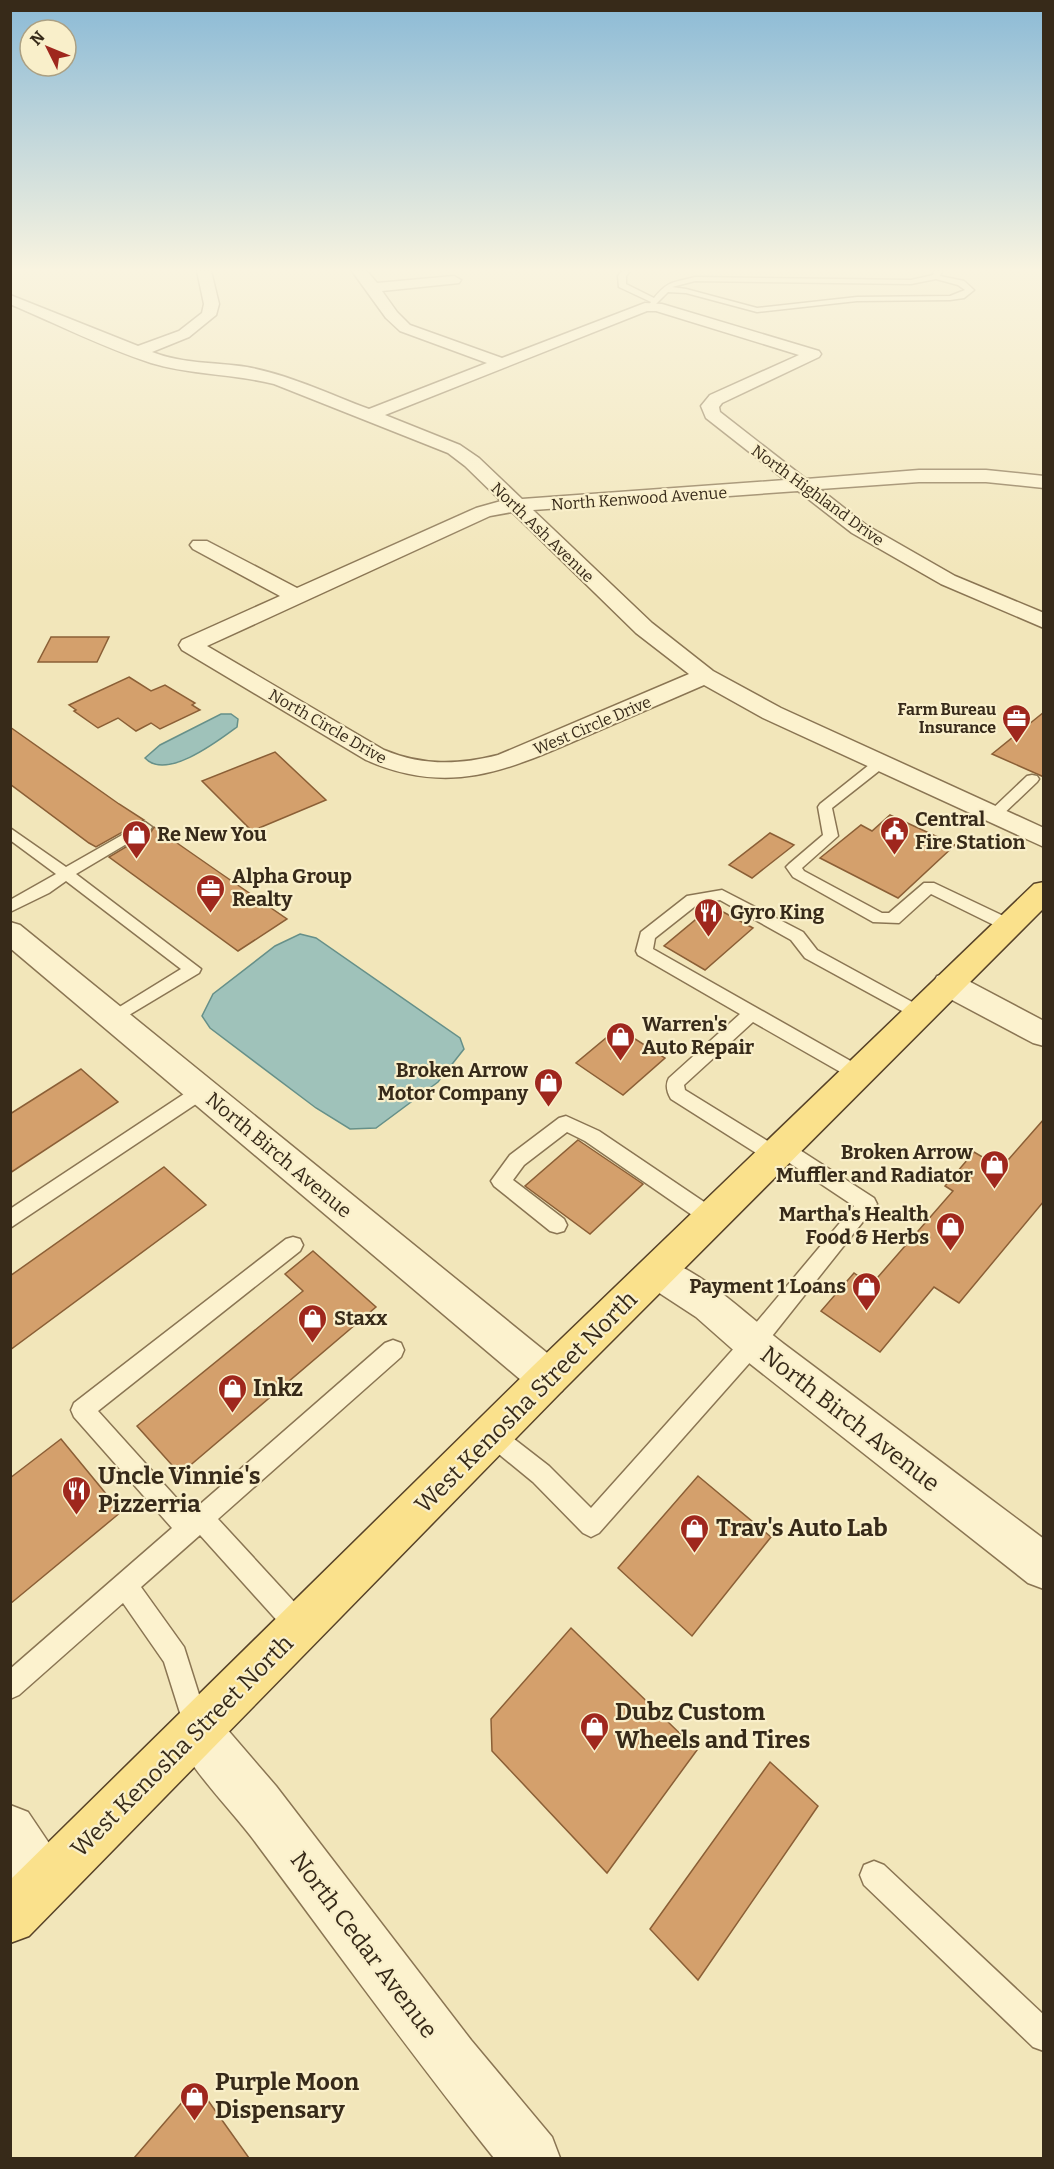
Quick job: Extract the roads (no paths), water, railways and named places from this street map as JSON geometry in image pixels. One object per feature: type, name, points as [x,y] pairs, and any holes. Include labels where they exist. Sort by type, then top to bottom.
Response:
[{"type":"main road","name":"West Kenosha Street North","points":[[10,1917],[549,1378],[948,984],[1008,925],[1039,901]]},
{"type":"street","name":"North Ash Avenue","points":[[248,372],[280,380],[370,414],[436,440],[459,452],[644,628],[705,676],[743,699],[1044,839]]},
{"type":"street","points":[[370,414],[478,372]]},
{"type":"street","name":"North Highland Drive","points":[[774,372],[716,399],[710,406],[715,419],[859,529],[973,592],[1044,621]]},
{"type":"street","name":"North Kenwood Avenue","points":[[190,645],[498,507],[943,476],[1004,477],[1044,482]]},
{"type":"street","points":[[200,545],[297,597]]},
{"type":"street","name":"North Circle Drive","points":[[190,645],[387,761],[425,771],[477,769]]},
{"type":"street","name":"West Circle Drive","points":[[477,769],[507,761],[705,676]]},
{"type":"street","name":"North Birch Avenue","points":[[10,932],[549,1378]]},
{"type":"street","points":[[948,984],[1044,1035]]},
{"type":"street","name":"North Birch Avenue","points":[[657,1272],[710,1305],[753,1343],[1044,1567]]},
{"type":"street","name":"North Cedar Avenue","points":[[198,1731],[258,1804],[451,2060],[531,2158]]},
{"type":"street","points":[[10,1830],[45,1882]]},
{"type":"lane","points":[[879,764],[825,807],[831,836],[794,867],[798,874],[879,918],[893,919],[929,887],[1008,925]]},
{"type":"lane","points":[[993,816],[1032,779]]},
{"type":"lane","points":[[10,907],[145,827]]},
{"type":"lane","points":[[10,832],[193,969],[114,1018]]},
{"type":"lane","points":[[858,1073],[644,951],[647,936],[693,900],[722,896],[797,936],[811,954],[919,1013]]},
{"type":"lane","points":[[492,1436],[541,1474],[591,1525],[753,1343],[867,1204],[677,1094],[675,1083],[752,1013]]},
{"type":"lane","points":[[10,1220],[202,1091]]},
{"type":"lane","points":[[557,1225],[501,1181],[517,1160],[566,1124],[592,1136],[712,1218]]},
{"type":"lane","points":[[293,1245],[82,1410],[300,1627]]},
{"type":"lane","points":[[10,1686],[393,1350]]},
{"type":"lane","points":[[125,1586],[175,1656],[198,1731]]},
{"type":"lane","points":[[874,1875],[1044,2036]]},
{"type":"water","points":[[221,714],[231,714],[238,719],[237,727],[205,749],[166,765],[154,764],[145,758],[160,745]]},
{"type":"water","points":[[300,934],[316,938],[460,1038],[464,1049],[438,1082],[376,1128],[350,1129],[316,1108],[210,1028],[202,1016],[213,994],[275,946]]},
{"type":"place","name":"Farm Bureau Insurance","points":[[1017,744]]},
{"type":"place","name":"Central Fire Station","points":[[894,856]]},
{"type":"place","name":"Re New You","points":[[136,860]]},
{"type":"place","name":"Alpha Group Realty","points":[[211,914]]},
{"type":"place","name":"Gyro King","points":[[709,938]]},
{"type":"place","name":"Warren's Auto Repair","points":[[621,1062]]},
{"type":"place","name":"Broken Arrow Motor Company","points":[[549,1108]]},
{"type":"place","name":"Broken Arrow Muffler and Radiator","points":[[994,1190]]},
{"type":"place","name":"Martha's Health Food & Herbs","points":[[950,1252]]},
{"type":"place","name":"Payment 1 Loans","points":[[867,1312]]},
{"type":"place","name":"Staxx","points":[[313,1344]]},
{"type":"place","name":"Inkz","points":[[232,1414]]},
{"type":"place","name":"Uncle Vinnie's Pizzerria","points":[[77,1516]]},
{"type":"place","name":"Trav's Auto Lab","points":[[695,1554]]},
{"type":"place","name":"Dubz Custom Wheels and Tires","points":[[594,1752]]},
{"type":"place","name":"Purple Moon Dispensary","points":[[194,2122]]}]
